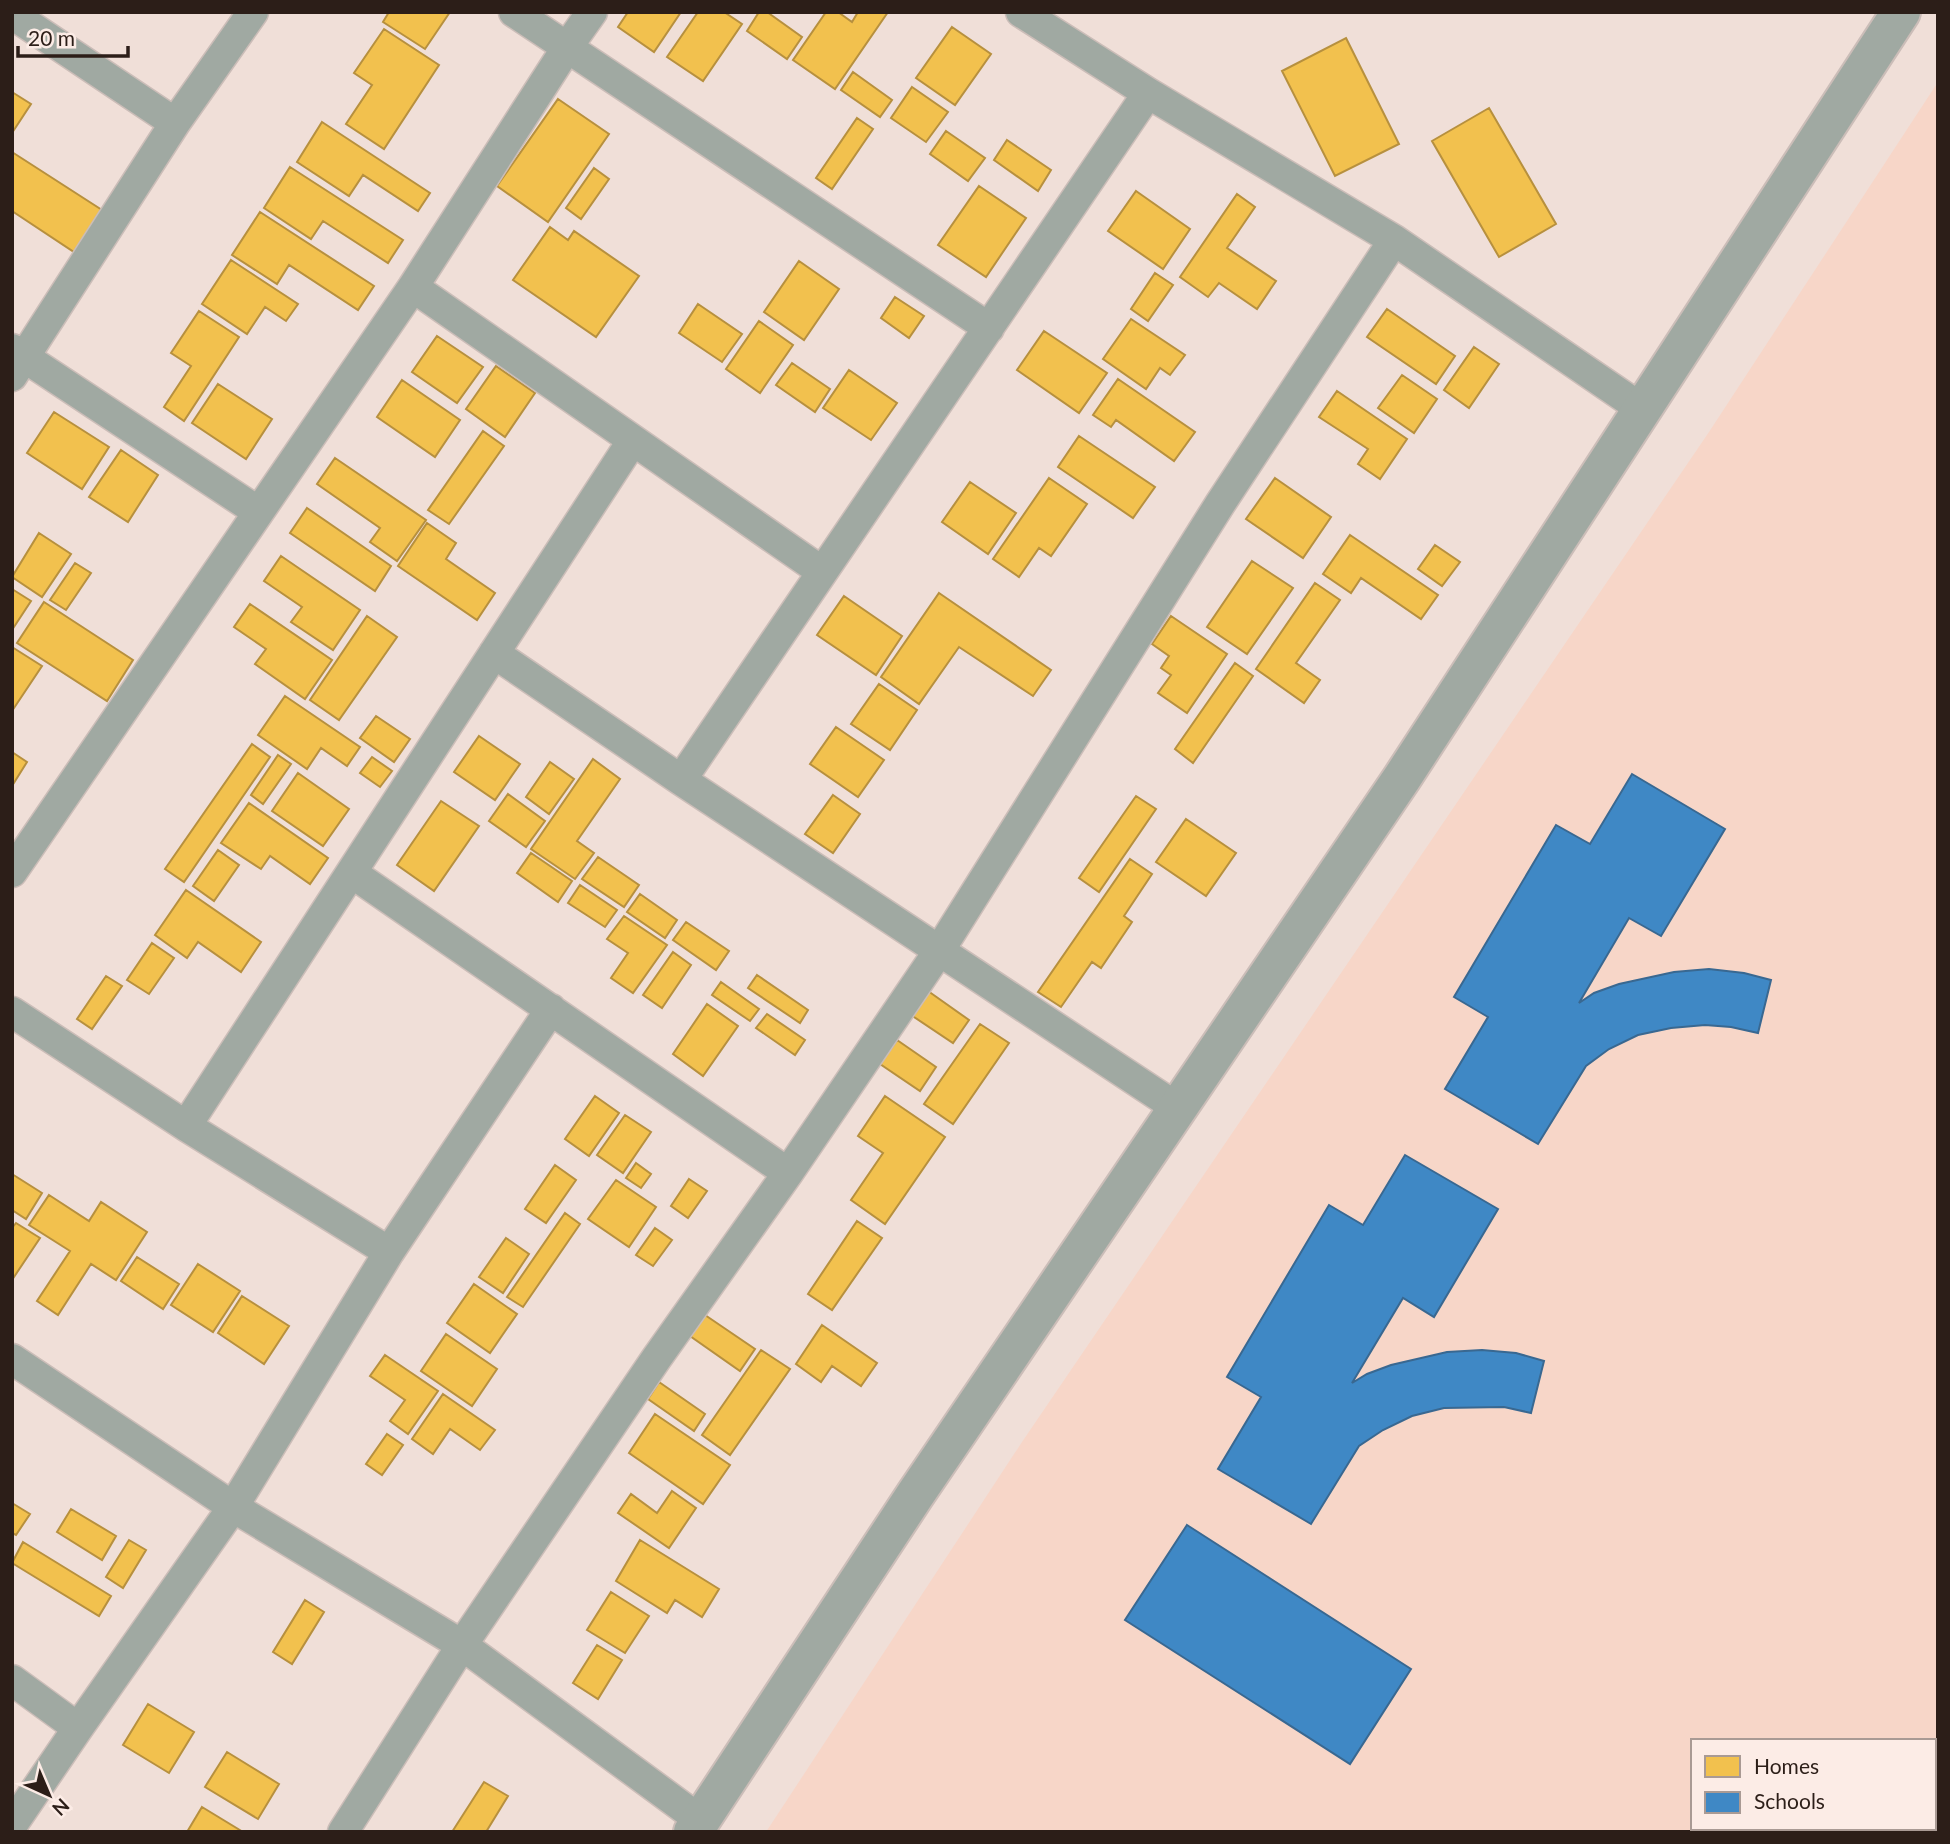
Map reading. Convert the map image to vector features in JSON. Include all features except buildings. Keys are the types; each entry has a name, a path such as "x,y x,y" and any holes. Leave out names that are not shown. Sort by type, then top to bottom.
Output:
{"street":[{"path":"253,12 16,361 257,511"},
{"path":"514,12 989,328"},
{"path":"12,872 413,287 592,12"},
{"path":"1021,12 1148,93 1394,240 1642,409"},
{"path":"12,1359 233,1507 462,1645 696,1826 915,1495 1402,778 1901,12"},
{"path":"12,14 176,123"},
{"path":"681,780 1148,93"},
{"path":"343,1832 462,1645 656,1359 788,1173 939,951 1220,504 1394,240"},
{"path":"413,287 821,571"},
{"path":"186,1126 633,440"},
{"path":"494,653 1178,1109"},
{"path":"352,873 788,1173"},
{"path":"12,1825 233,1507 389,1252 551,1009"},
{"path":"12,1013 186,1126 389,1252"},
{"path":"12,1680 78,1728"}],"shaded area":[{"path":"1938,82 1938,1832 766,1832 1022,1442 1709,432"}]}
